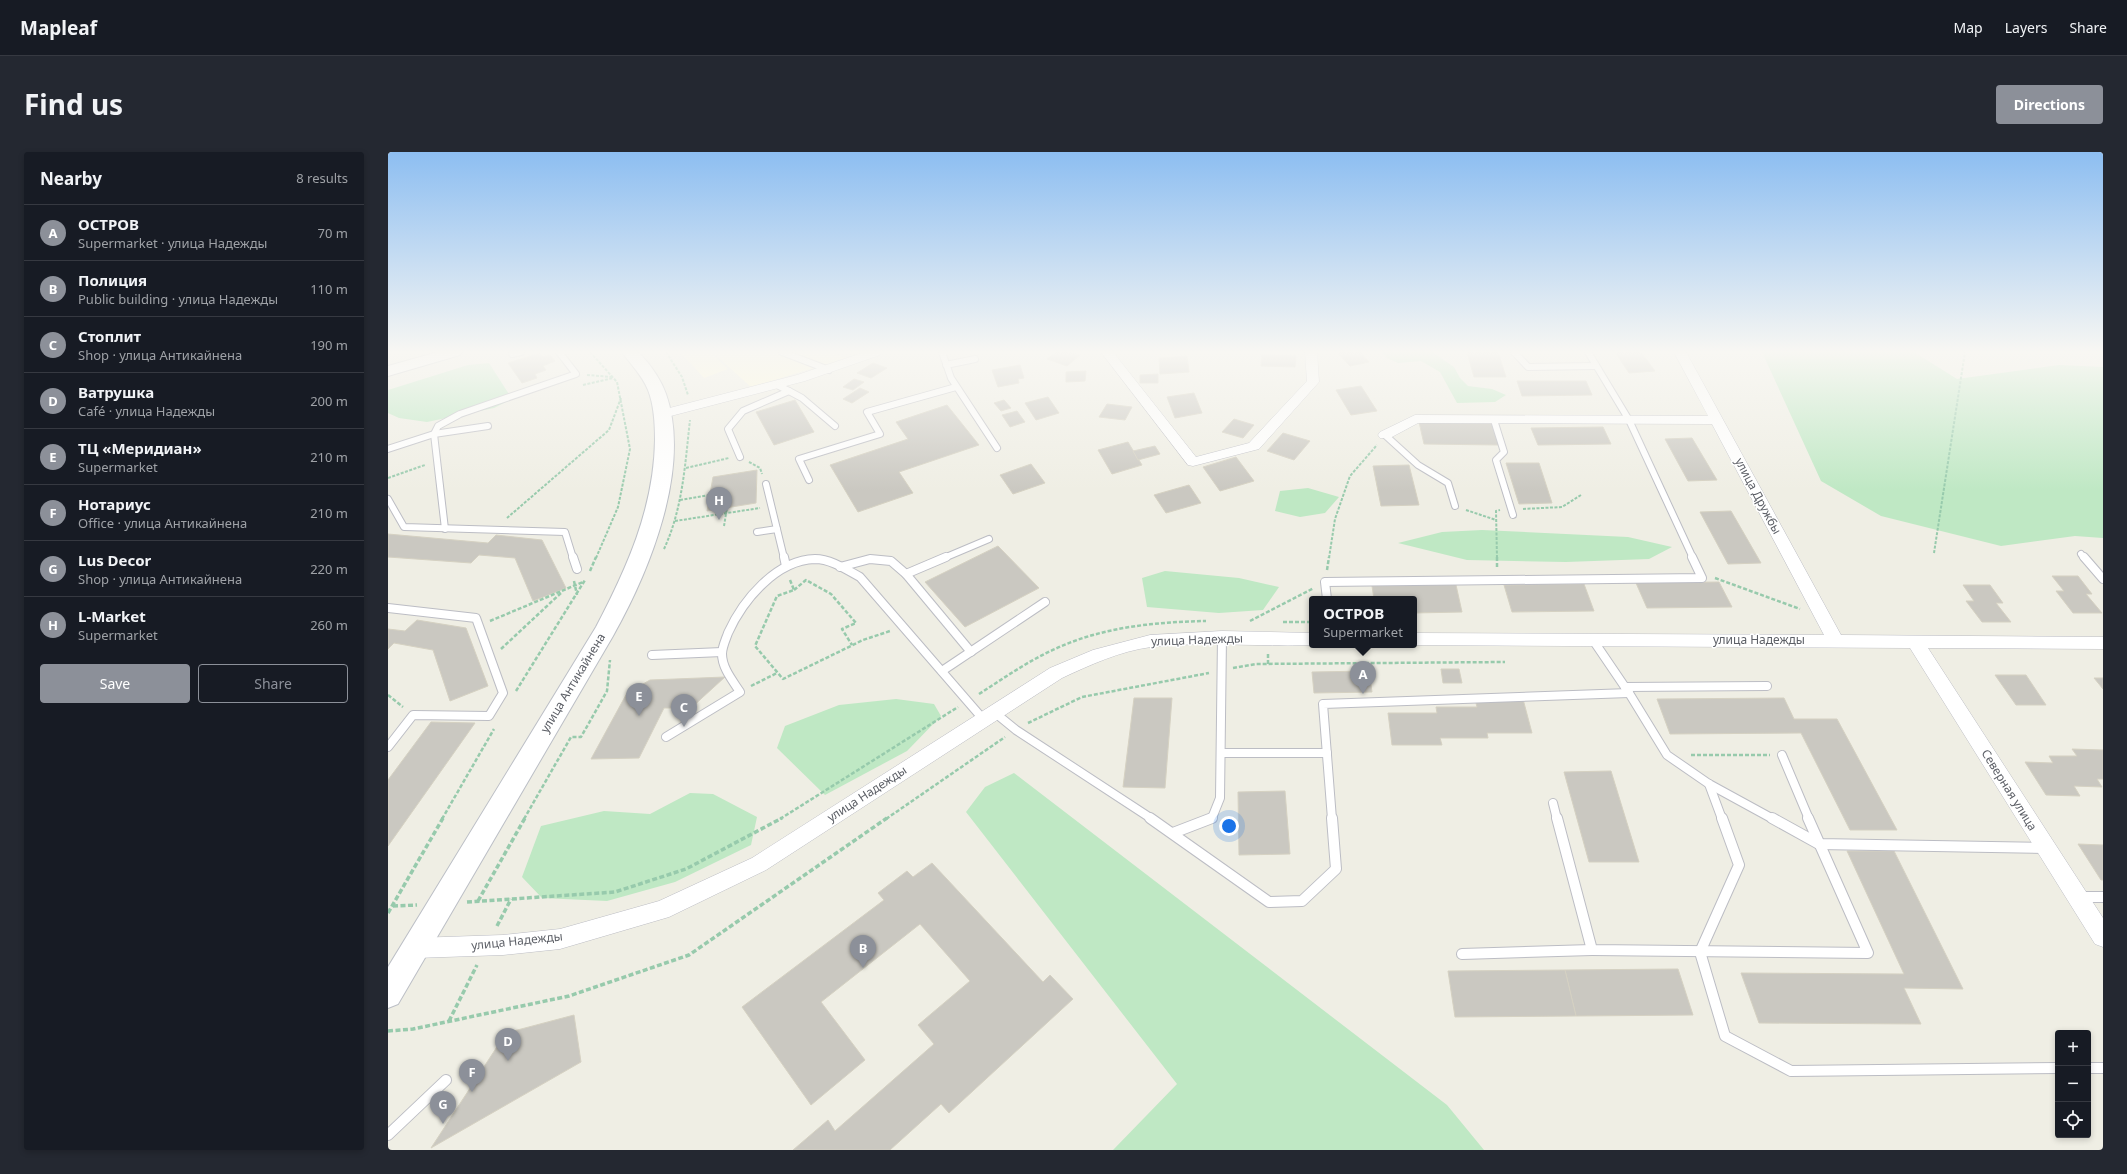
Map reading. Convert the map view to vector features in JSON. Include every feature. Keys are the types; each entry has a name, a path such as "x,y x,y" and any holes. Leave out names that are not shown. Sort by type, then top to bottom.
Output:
{"main road":[{"name":"улица Антикайнена","path":"388,994 605,630 629,583 648,538 660,493 665,457 663,414 658,399"}],"street":[{"path":"663,414 724,399"},
{"path":"1143,399 1193,462 1254,446 1298,399"},
{"name":"улица Дружбы","path":"1706,399 1835,640"},
{"path":"1385,435 1415,419 1718,420"},
{"name":"улица Надежды","path":"415,948 503,945 560,938 662,910 759,864 988,715 1056,673 1099,654 1150,641 1222,637 1309,639"},
{"name":"улица Надежды","path":"1417,639 1835,640 2103,643"},
{"name":"Северная улица","path":"1915,642 2103,937"}],"lane":[{"path":"444,529 434,434 438,426 460,414 505,399"},
{"path":"740,457 728,429 743,411 772,399"},
{"path":"803,399 835,426"},
{"path":"809,480 799,458 880,434 868,412 913,399"},
{"path":"964,399 997,448"},
{"path":"1327,596 1325,582 1702,578 1630,420 1617,399"},
{"path":"1494,420 1504,452 1496,460 1512,512"},
{"path":"388,449 434,434 488,426"},
{"path":"1385,435 1418,465 1448,484 1455,506"},
{"path":"766,484 786,566"},
{"path":"388,499 404,527 565,532 577,569"},
{"path":"757,532 777,529"},
{"path":"906,574 989,538"},
{"path":"2081,554 2103,579"},
{"path":"666,737 740,692 724,665 722,652 731,624 749,600 772,576 786,566 816,559 840,567 860,577 967,701 988,715 1016,730 1173,833 1269,902 1302,901 1336,869 1323,704 1627,690 1767,686"},
{"path":"840,567 870,559 891,561 906,574 971,652"},
{"path":"942,672 1045,602"},
{"path":"388,608 476,618 504,693 489,716 413,715 388,747"},
{"path":"1173,833 1212,818 1220,798 1223,670 1222,637"},
{"path":"1593,640 1627,690 1667,755 1709,784 1819,844 2046,848"},
{"path":"652,655 722,652"},
{"path":"1221,752 1327,753"},
{"path":"1462,954 1592,950 1868,953 1819,844 1782,755"},
{"path":"1709,784 1739,866 1700,952 1725,1036 1791,1071 2055,1068"},
{"path":"1553,803 1592,950"},
{"path":"2077,897 2103,897"},
{"path":"2091,1068 2103,1068"},
{"path":"388,1135 446,1080"}],"path":[{"path":"494,530 609,430 620,399"},
{"path":"512,696 577,595 618,507 630,449 621,399"},
{"path":"1934,554 1958,399"},
{"path":"1250,621 1325,582 1335,519 1350,476 1385,435"},
{"path":"740,457 760,468 766,484"},
{"path":"388,478 437,460"},
{"path":"686,468 719,460"},
{"path":"680,500 710,495"},
{"path":"1497,580 1496,511 1512,512 1562,507 1581,495"},
{"path":"1455,506 1496,520"},
{"path":"675,520 771,507"},
{"path":"724,526 727,508"},
{"path":"786,566 794,590"},
{"path":"1702,578 1718,578 1822,617"},
{"path":"573,579 577,595"},
{"path":"852,645 842,629 856,623 831,594 806,580 794,590 777,596 755,646 783,679 852,645 902,627"},
{"path":"479,625 584,581"},
{"path":"491,659 564,590"},
{"path":"392,906 615,892 686,869 771,825 1028,663 1068,643 1124,626 1180,621 1211,621"},
{"path":"1242,621 1262,621"},
{"path":"1275,622 1309,622"},
{"path":"388,1031 412,1029 569,996 689,955 1016,730 1082,697 1256,664 1505,662"},
{"path":"740,692 777,673"},
{"path":"388,695 413,715"},
{"path":"388,913 497,723"},
{"path":"1667,755 1782,755"}],"green space":[{"path":"388,399 512,399 494,408 427,422 399,418 388,413"},
{"path":"1455,399 1500,399 1495,402 1457,403"},
{"path":"1783,399 2103,399 2103,538 2075,536 2001,546 1881,516 1821,481"},
{"path":"1308,488 1339,497 1325,513 1300,517 1275,511 1280,491"},
{"path":"1482,530 1628,537 1672,547 1649,559 1566,562 1467,560 1398,543 1442,532"},
{"path":"1165,571 1239,578 1279,587 1263,610 1219,613 1147,607 1142,578"},
{"path":"896,699 934,704 941,716 907,751 825,795 777,748 785,726 839,705"},
{"path":"1014,773 1447,1105 1484,1150 1113,1150 1177,1084 966,812 985,787"},
{"path":"690,793 713,794 757,817 751,845 675,882 607,901 542,898 522,877 541,826 604,811 650,814"}],"building":[{"path":"844,399 859,399 852,403"},
{"path":"1042,399 1049,399 1059,413 1036,420 1025,403"},
{"path":"1168,399 1196,399 1202,413 1175,418"},
{"path":"1341,399 1369,399 1377,411 1351,415"},
{"path":"795,400 814,432 774,445 756,412"},
{"path":"1004,400 1011,408 1001,411 994,403"},
{"path":"1107,404 1132,407 1125,420 1099,417"},
{"path":"947,405 979,445 899,472 913,493 858,512 830,465 908,439 896,422"},
{"path":"1017,411 1025,422 1010,427 1002,415"},
{"path":"1234,419 1254,425 1243,438 1222,432"},
{"path":"1419,422 1493,423 1499,445 1424,444"},
{"path":"1603,427 1611,444 1538,445 1531,428"},
{"path":"1283,433 1310,441 1294,460 1267,451"},
{"path":"1692,438 1717,480 1688,481 1665,439"},
{"path":"1128,442 1142,465 1112,474 1098,450"},
{"path":"1155,446 1160,454 1138,460 1133,451"},
{"path":"1236,457 1254,481 1220,491 1203,467"},
{"path":"1506,463 1539,463 1552,503 1519,504"},
{"path":"1031,464 1045,483 1013,494 1000,475"},
{"path":"1409,465 1419,505 1381,506 1373,466"},
{"path":"757,470 756,503 707,511 713,477"},
{"path":"1189,485 1201,503 1166,513 1154,495"},
{"path":"1731,511 1761,563 1728,564 1700,512"},
{"path":"388,534 488,543 496,535 542,540 566,588 533,601 515,558 479,555 471,563 388,557"},
{"path":"998,546 1039,588 965,627 925,582"},
{"path":"2052,576 2078,576 2092,594 2086,594 2102,613 2073,613 2056,591 2064,591"},
{"path":"1719,582 1732,607 1647,608 1636,583"},
{"path":"1584,584 1594,611 1512,612 1504,585"},
{"path":"1456,585 1462,612 1417,613 1417,596 1374,596 1372,586"},
{"path":"1963,585 1990,585 2003,603 1996,603 2011,622 1982,622 1966,601 1974,601"},
{"path":"417,620 466,628 488,686 450,701 433,650 394,643 388,649 388,629 405,631"},
{"path":"1441,669 1459,669 1462,683 1443,683"},
{"path":"1369,671 1372,692 1314,693 1312,672"},
{"path":"1995,675 2026,675 2046,705 2016,705"},
{"path":"725,677 691,708 664,708 639,758 591,759 627,693 650,680"},
{"path":"2094,678 2103,678 2103,689"},
{"path":"1134,698 1172,698 1165,788 1123,787"},
{"path":"1784,698 1794,719 1837,719 1897,830 1850,830 1801,733 1670,734 1657,699"},
{"path":"1475,699 1523,699 1532,733 1487,733 1488,738 1440,738 1442,745 1392,745 1388,713 1437,713 1436,707 1477,707"},
{"path":"431,722 475,723 388,846 388,780"},
{"path":"2072,749 2103,750 2103,779 2097,779 2102,787 2074,786 2080,796 2046,795 2025,762 2053,763 2049,756 2077,756"},
{"path":"1611,771 1639,862 1589,862 1564,772"},
{"path":"1285,791 1290,854 1239,855 1238,792"},
{"path":"2078,844 2103,845 2103,880 2101,880"},
{"path":"1847,851 1894,851 1963,989 1904,988 1921,1024 1759,1023 1741,973 1904,974"},
{"path":"932,863 1043,982 1050,975 1073,999 949,1113 941,1104 890,1150 793,1150 828,1120 835,1131 934,1044 918,1025 970,981 920,924 821,1002 865,1060 811,1105 742,1007 884,900 878,893 907,871 913,877"},
{"path":"1678,969 1693,1015 1576,1016 1565,970"},
{"path":"1565,970 1576,1016 1455,1017 1448,971"},
{"path":"574,1015 581,1062 431,1148 506,1033"}],"place":[{"name":"L-Market","path":"719,520"},
{"name":"ОСТРОВ","path":"1363,694"},
{"name":"ТЦ «Меридиан»","path":"639,716"},
{"name":"Стоплит","path":"684,727"},
{"name":"Полиция","path":"863,968"},
{"name":"Ватрушка","path":"508,1061"},
{"name":"Нотариус","path":"472,1092"},
{"name":"Lus Decor","path":"443,1124"}]}
